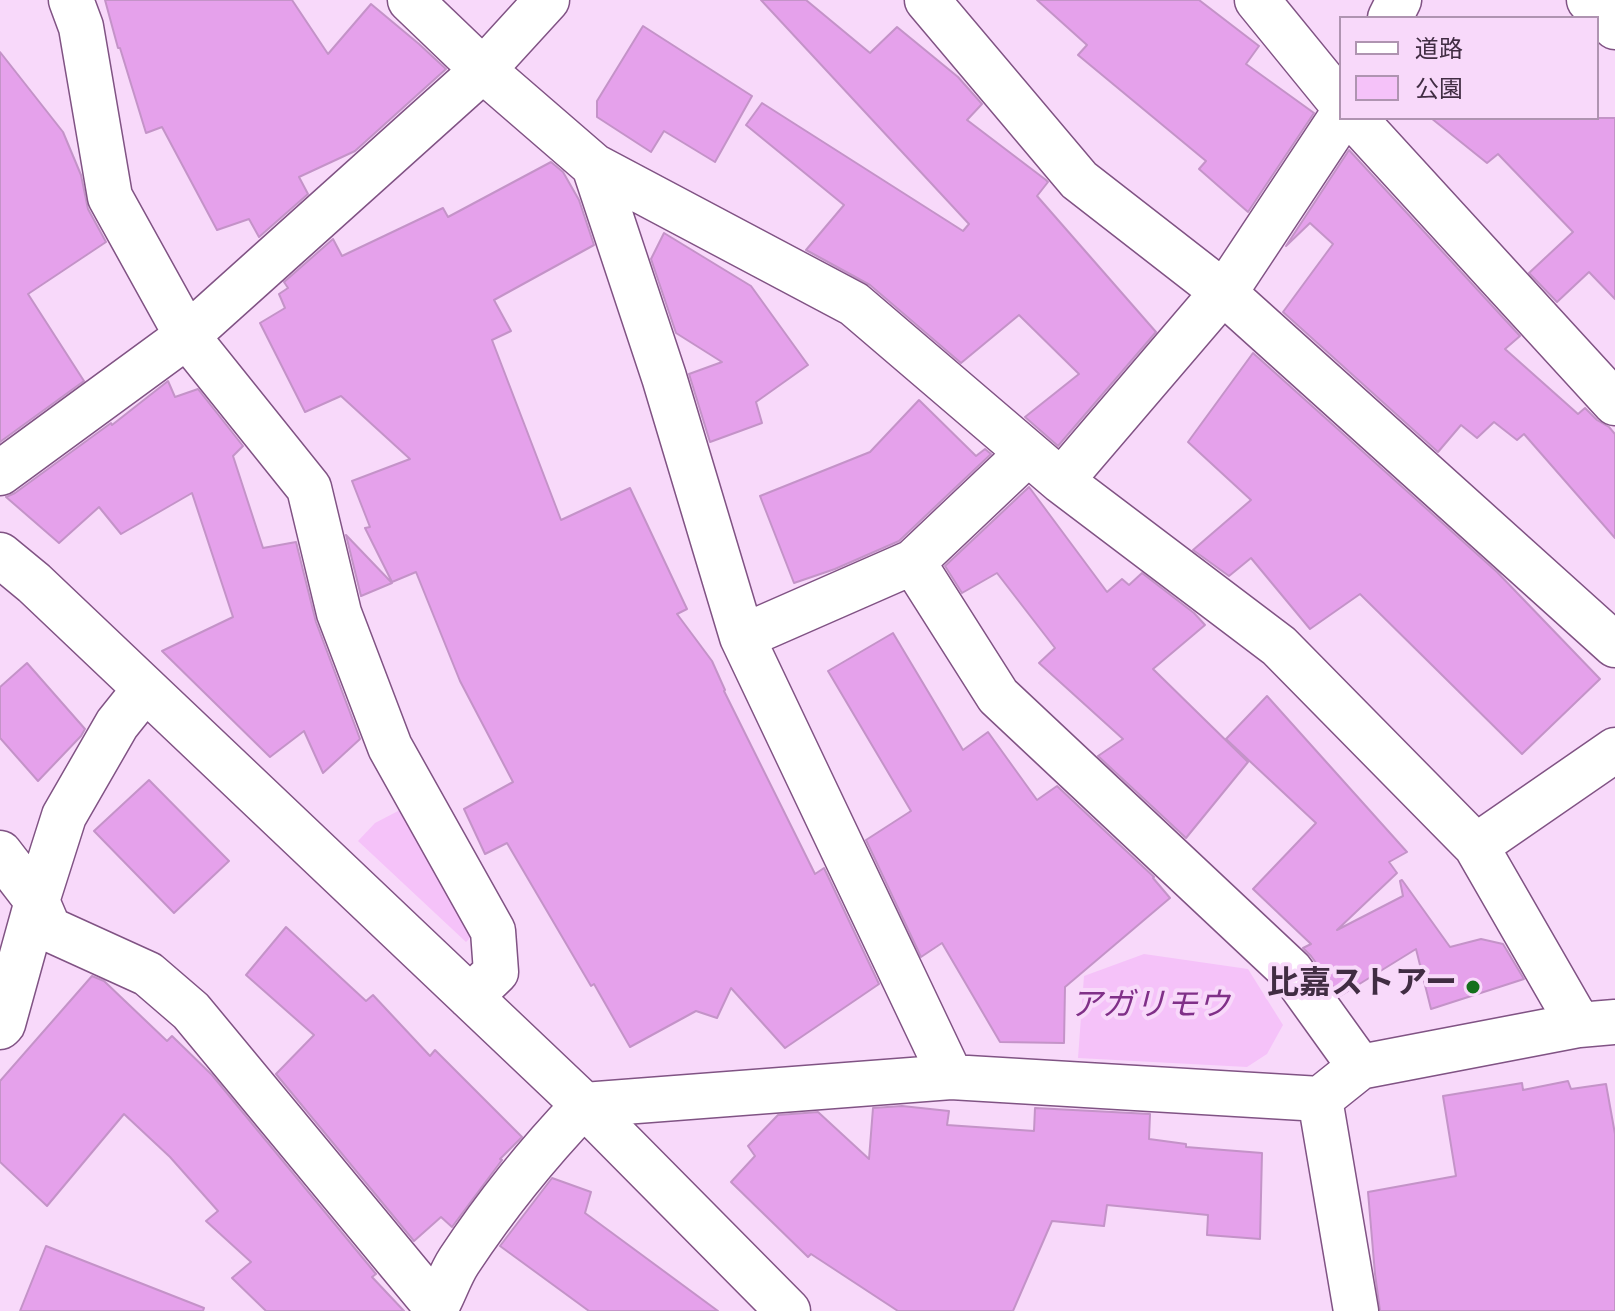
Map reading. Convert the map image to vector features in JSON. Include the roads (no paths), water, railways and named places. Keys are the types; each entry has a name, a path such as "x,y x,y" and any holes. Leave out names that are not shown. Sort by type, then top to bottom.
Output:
{"street":[{"path":"71,0 81,27 110,197 187,336 309,488 339,613 390,747 493,931 496,972 470,997"},
{"path":"0,853 37,901 49,929 148,974 191,1011 436,1310 457,1264 509,1191 584,1105 951,1077 1320,1099 1360,1067 1597,1023 1476,846 1279,646 1061,481 854,304 594,166 483,70 410,0"},
{"path":"0,473 187,336 483,70 547,0"},
{"path":"927,0 1079,180 1223,292 1615,645"},
{"path":"1257,0 1339,101"},
{"path":"1589,0 1615,27"},
{"path":"1061,481 1233,280 1339,120"},
{"path":"1356,120 1615,403"},
{"path":"594,166 664,377 742,637 951,1077"},
{"path":"742,637 913,562 1028,453"},
{"path":"0,555 34,583 584,1105 788,1311"},
{"path":"913,562 998,696 1291,971 1360,1067"},
{"path":"0,1027 64,816 117,724 145,689"},
{"path":"1476,846 1615,750"},
{"path":"1320,1099 1356,1311"}],"place":[{"name":"比嘉ストアー","path":"1473,987"}],"park label":[{"name":"アガリモウ","path":"1150,1009"}]}
